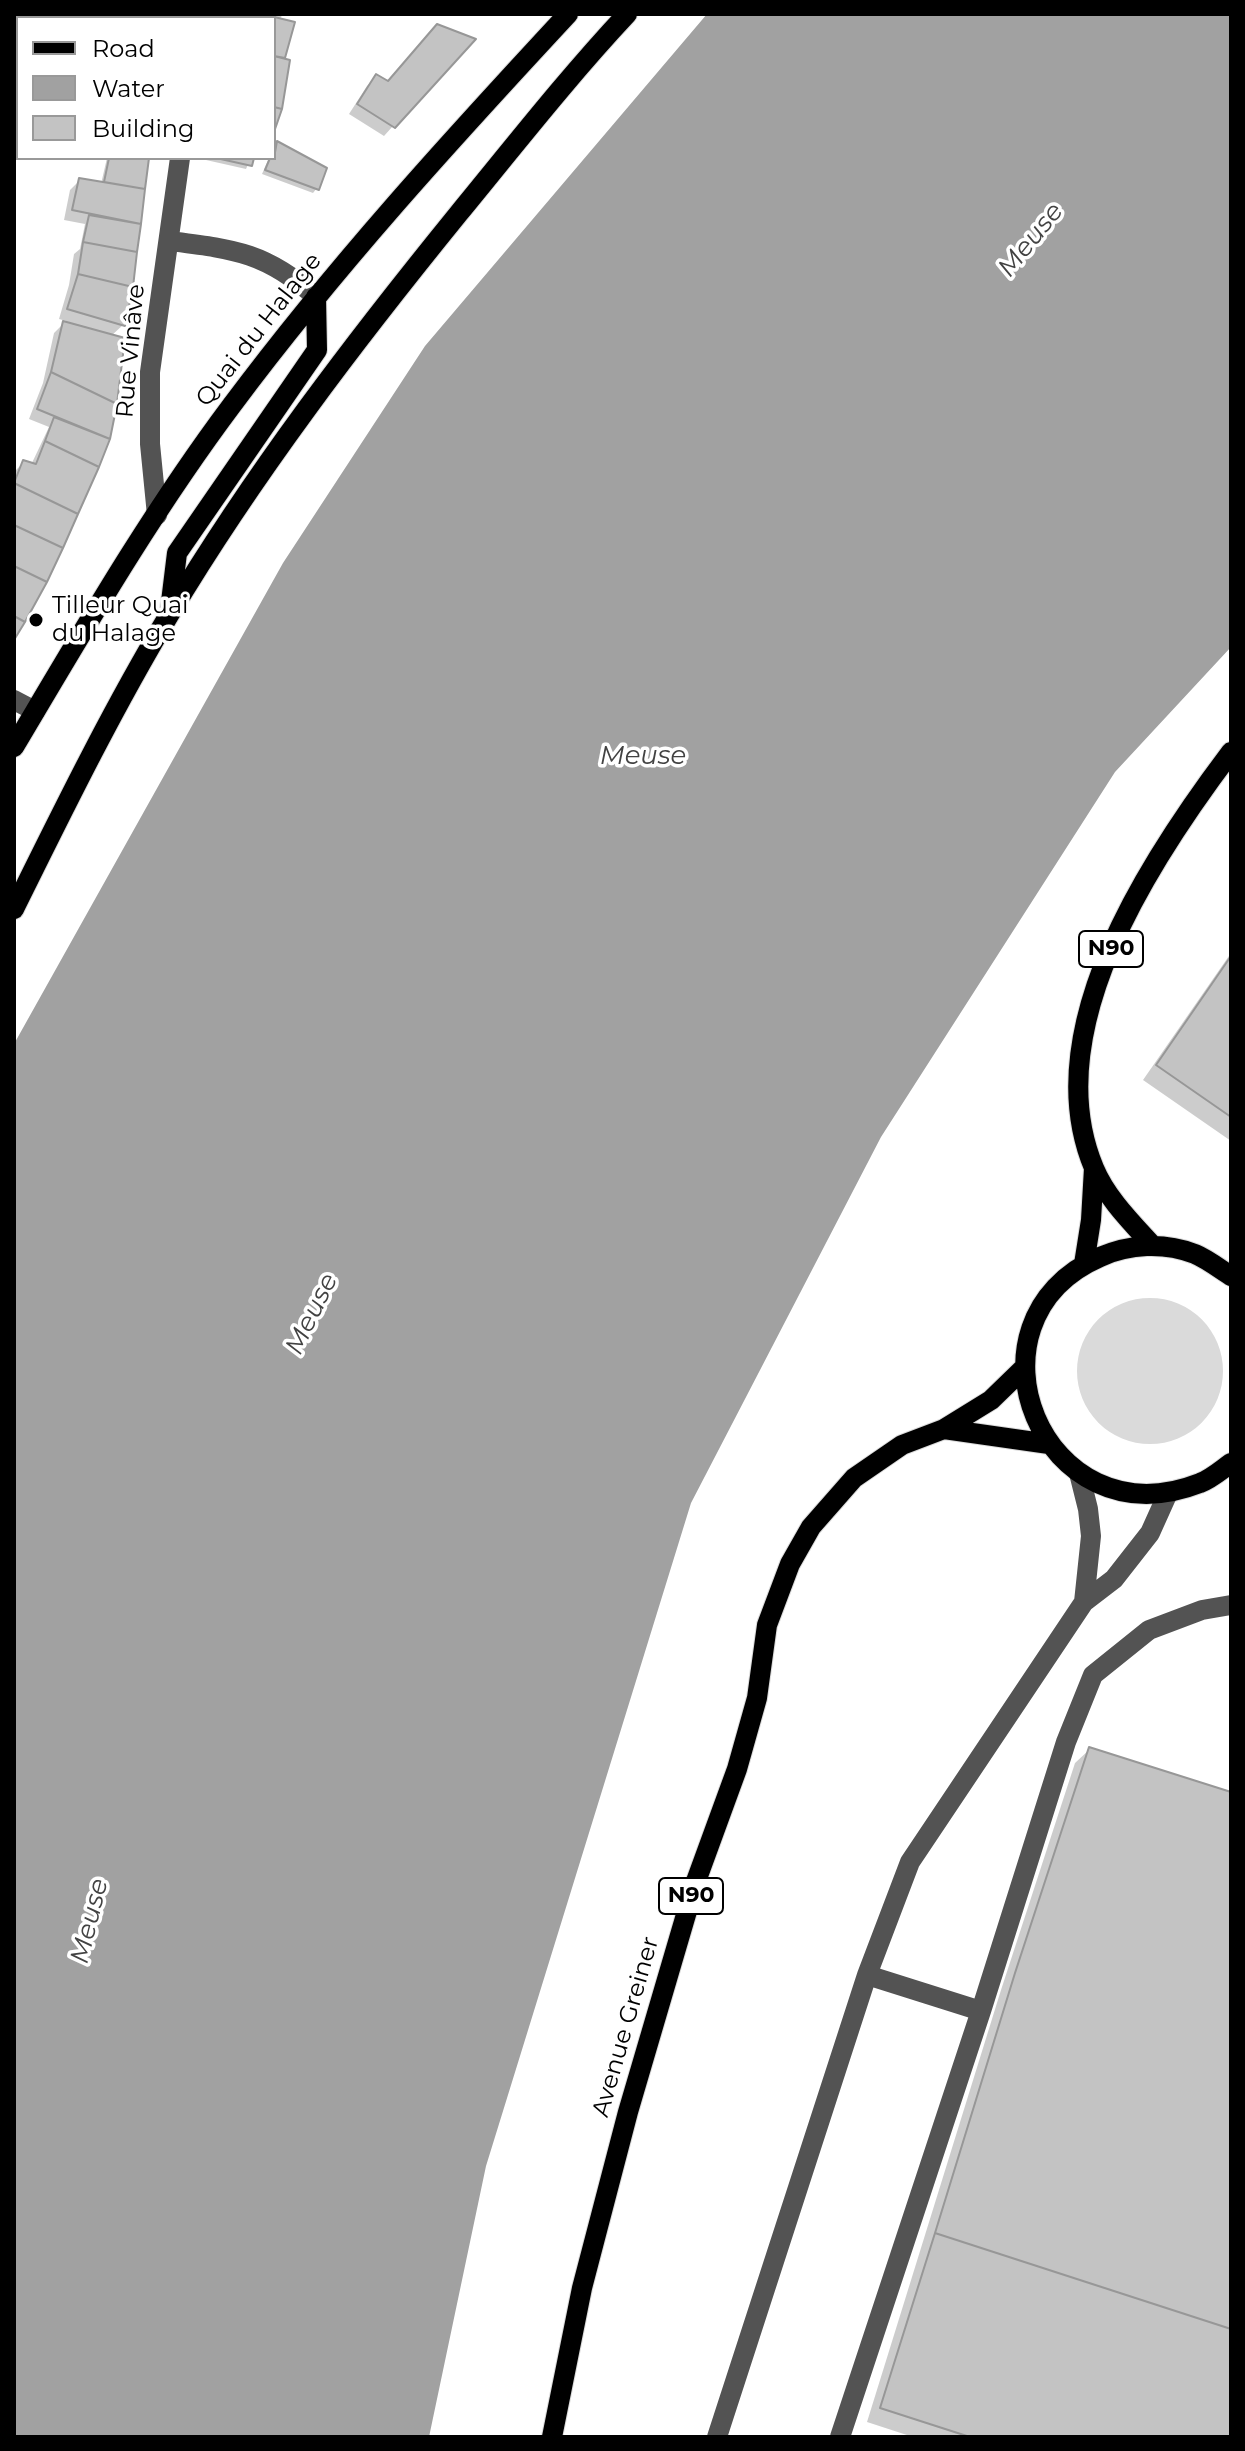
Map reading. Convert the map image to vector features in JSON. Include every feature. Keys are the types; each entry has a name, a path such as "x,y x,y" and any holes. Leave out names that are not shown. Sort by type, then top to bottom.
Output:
{"main road":[{"name":"Quai du Halage","path":"14,747 75,640 231,406 316,297 438,155 568,14"},
{"path":"14,909 84,767 170,614 283,440 403,282 627,14"},
{"path":"170,614 177,553 317,350 316,297"},
{"name":"N90","path":"1152,1245 1121,1211 1094,1168 1082,1124 1078,1093 1084,1030 1100,974 1150,874 1231,752"},
{"name":"N90","path":"1084,1264 1091,1220 1094,1168"},
{"path":"1231,1276 1195,1254 1152,1245 1117,1250 1084,1264 1060,1283 1042,1308 1029,1336 1025,1367 1027,1394 1035,1420 1049,1444 1062,1460 1079,1473 1106,1487 1137,1494 1168,1493 1203,1482 1231,1463"},
{"name":"Avenue Greiner","path":"552,2437 582,2288 624,2126 695,1884 737,1769 757,1698 767,1625 790,1564 811,1527 854,1478 902,1445 944,1429 991,1400 1025,1367"},
{"name":"Avenue Greiner","path":"944,1429 1049,1444"}],"street":[{"name":"Rue Vinâve","path":"157,515 148,404 150,372 180,160"},
{"path":"169,241 237,252 265,260 290,274 316,297"},
{"path":"14,700 35,711"},
{"path":"1079,1473 1091,1536 1084,1602"},
{"path":"717,2437 867,1975 910,1862 1084,1602 1114,1579 1150,1533 1168,1493"},
{"path":"840,2437 1066,1742 1093,1675 1149,1630 1202,1610 1231,1605"},
{"path":"867,1975 981,2011"}],"shaded area":[{"path":"1150,1298 1178,1303 1202,1319 1218,1343 1223,1371 1218,1399 1202,1423 1178,1439 1150,1444 1122,1439 1098,1423 1082,1399 1077,1371 1082,1343 1098,1319 1122,1303"}],"water":[{"name":"Meuse","path":"707,14 1231,14 1231,647 1115,772 881,1137 691,1503 486,2166 429,2437 14,2437 14,1044 283,563 425,346"}],"building":[{"path":"127,14 173,14 172,16"},
{"path":"262,14 270,16 231,16"},
{"path":"276,17 295,22 285,58 276,56"},
{"path":"437,24 476,39 395,128 357,104 376,74 388,81"},
{"path":"276,56 290,60 282,109 276,108"},
{"path":"276,108 282,109 276,126"},
{"path":"277,141 327,168 319,190 265,170 269,160 276,160"},
{"path":"109,160 149,160 145,189 104,182"},
{"path":"225,160 254,160 252,166"},
{"path":"79,178 145,189 141,224 72,210"},
{"path":"89,215 141,224 137,252 83,242"},
{"path":"83,242 137,252 133,287 78,274"},
{"path":"78,274 133,287 125,326 67,309"},
{"path":"63,321 125,338 117,404 51,372"},
{"path":"51,372 117,404 110,439 37,409"},
{"path":"54,417 110,439 99,467 45,441"},
{"path":"45,441 99,467 78,514 14,483 23,460 36,464"},
{"path":"14,483 78,514 63,548 14,525"},
{"path":"14,525 63,548 47,582 14,566"},
{"path":"14,566 47,582 25,622 14,616"},
{"path":"14,616 25,622 14,640"},
{"path":"1231,956 1231,1117 1156,1065"},
{"path":"1089,1747 1231,1792 1231,2329 935,2233"},
{"path":"935,2233 1231,2329 1231,2437 970,2437 880,2408"}],"place":[{"name":"Tilleur Quai du Halage","path":"36,620"}]}
